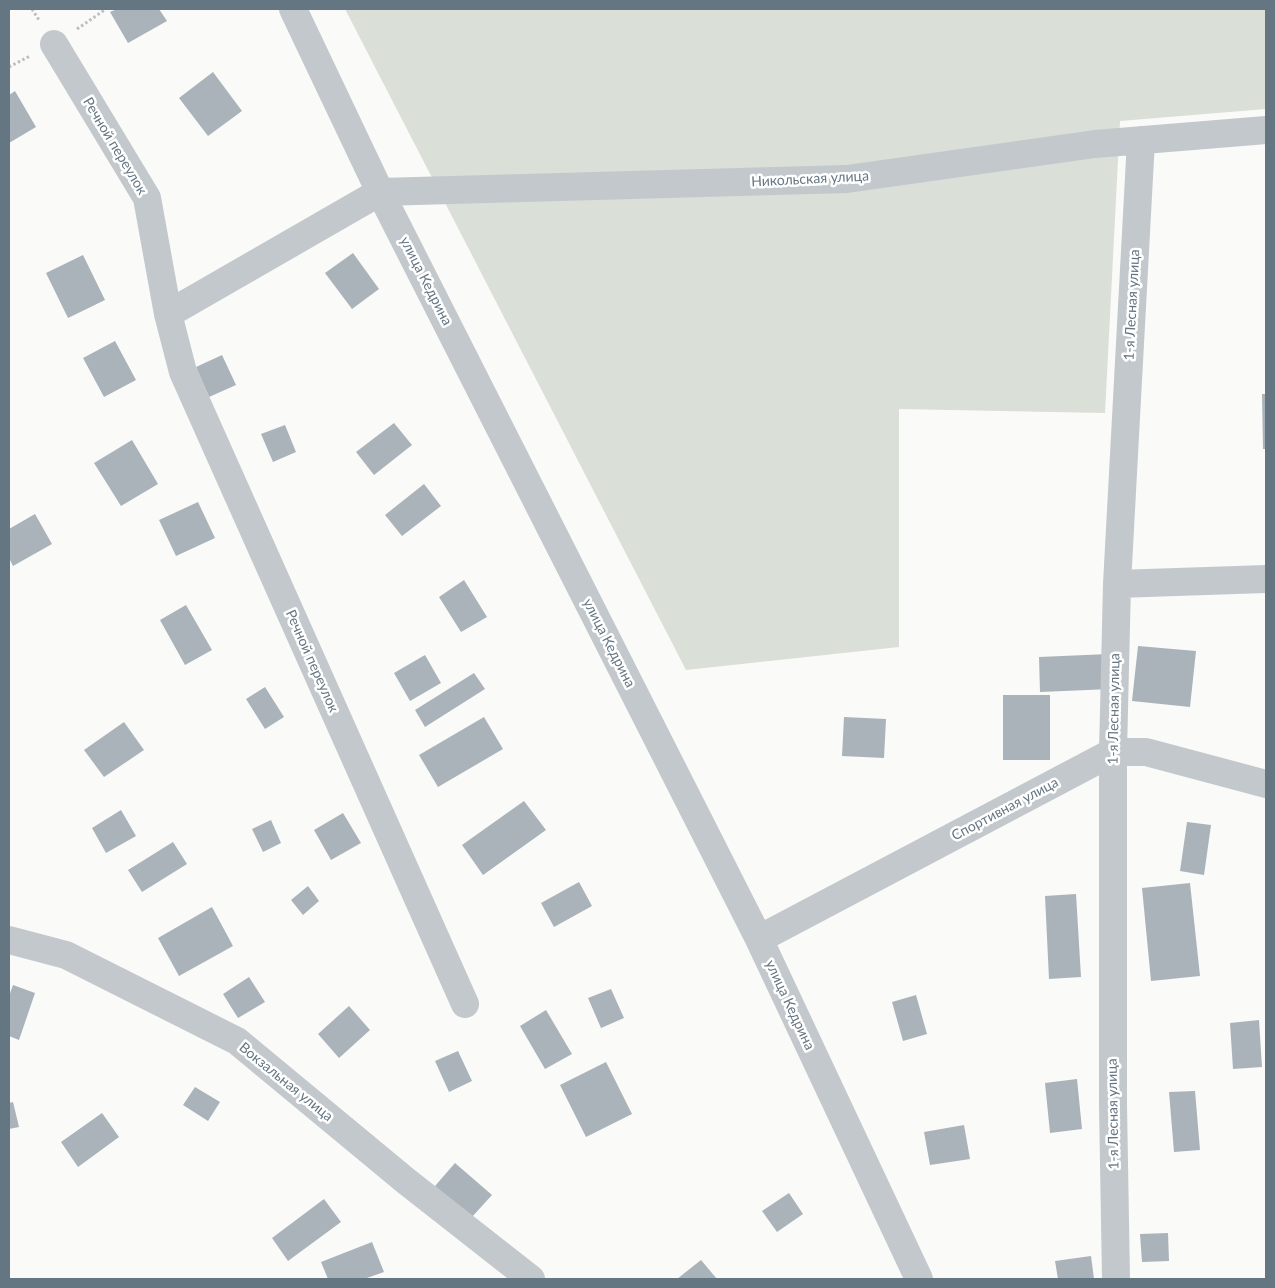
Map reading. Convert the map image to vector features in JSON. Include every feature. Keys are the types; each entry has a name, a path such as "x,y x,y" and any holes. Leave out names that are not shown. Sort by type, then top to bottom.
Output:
{"street":[{"name":"улица Кедрина","path":"292,9 380,192 759,939 919,1279"},
{"name":"Речной переулок","path":"54,44 147,198 168,314 182,372 466,1004"},
{"name":"Никольская улица","path":"380,192 847,179 1095,144 1266,130"},
{"name":"1-я Лесная улица","path":"1116,1279 1113,1105 1113,752 1117,584 1141,140"},
{"path":"168,314 380,192"},
{"path":"1117,584 1266,579"},
{"name":"Спортивная улица","path":"759,939 1113,752 1146,752 1266,784"},
{"name":"Вокзальная улица","path":"12,935 66,955 237,1041 406,1181 531,1279"}],"path":[{"path":"54,44 106,9"}],"shaded area":[{"path":"345,9 1266,9 1266,109 1120,121 1105,413 899,409 899,647 686,670"}],"building":[{"path":"117,9 159,9 167,21 128,43 110,12"},
{"path":"213,72 242,111 208,136 179,98"},
{"path":"15,91 36,127 9,143 9,95"},
{"path":"353,253 379,289 352,309 325,273"},
{"path":"83,255 105,300 68,318 46,273"},
{"path":"115,341 136,380 104,397 83,358"},
{"path":"222,355 236,385 209,397 196,367"},
{"path":"1262,394 1266,394 1266,449 1263,449"},
{"path":"394,423 412,445 374,475 356,452"},
{"path":"285,425 296,452 273,462 261,434"},
{"path":"132,440 158,484 121,506 94,463"},
{"path":"424,484 441,506 402,536 385,515"},
{"path":"198,502 215,538 176,556 159,520"},
{"path":"35,514 52,544 13,566 9,558 9,529"},
{"path":"464,580 487,617 461,632 439,597"},
{"path":"186,605 212,650 185,665 160,620"},
{"path":"1138,646 1196,651 1190,707 1132,701"},
{"path":"1109,654 1111,689 1040,692 1039,657"},
{"path":"425,655 441,683 410,701 394,673"},
{"path":"474,673 485,689 425,727 415,710"},
{"path":"265,687 284,717 265,729 246,699"},
{"path":"1003,695 1050,695 1050,760 1003,760"},
{"path":"484,717 503,749 438,787 419,755"},
{"path":"844,717 886,719 884,758 842,756"},
{"path":"124,722 144,750 104,777 84,750"},
{"path":"524,801 546,830 483,875 462,845"},
{"path":"121,810 136,836 106,853 92,828"},
{"path":"343,813 361,843 331,860 314,830"},
{"path":"271,820 281,843 263,852 252,829"},
{"path":"1187,822 1211,825 1204,875 1180,871"},
{"path":"173,842 187,864 142,892 128,870"},
{"path":"579,882 592,906 554,927 541,903"},
{"path":"1190,883 1200,976 1151,981 1142,888"},
{"path":"308,886 319,901 303,915 291,900"},
{"path":"1076,894 1081,977 1049,979 1045,896"},
{"path":"212,907 233,946 179,976 158,938"},
{"path":"249,977 265,1002 238,1018 223,994"},
{"path":"13,985 35,993 19,1040 9,1036 9,996"},
{"path":"611,989 624,1018 601,1028 588,998"},
{"path":"916,995 927,1034 903,1041 892,1002"},
{"path":"349,1006 370,1030 339,1058 318,1034"},
{"path":"546,1010 572,1054 545,1069 520,1026"},
{"path":"1259,1020 1262,1067 1233,1069 1230,1023"},
{"path":"458,1051 472,1081 449,1092 435,1061"},
{"path":"606,1062 632,1114 586,1137 560,1085"},
{"path":"1077,1079 1082,1129 1050,1133 1045,1083"},
{"path":"195,1087 220,1102 208,1121 183,1105"},
{"path":"1195,1091 1200,1150 1174,1152 1169,1092"},
{"path":"13,1102 19,1127 9,1129 9,1103"},
{"path":"102,1113 119,1137 78,1167 61,1142"},
{"path":"964,1125 970,1159 930,1165 924,1132"},
{"path":"455,1163 492,1195 471,1218 435,1186"},
{"path":"789,1193 803,1214 777,1232 762,1211"},
{"path":"324,1199 341,1222 288,1261 272,1238"},
{"path":"1168,1233 1169,1261 1142,1262 1140,1234"},
{"path":"372,1242 384,1272 364,1279 328,1279 321,1262"},
{"path":"1091,1256 1094,1279 1058,1279 1055,1261"},
{"path":"701,1260 717,1279 677,1279"}]}
